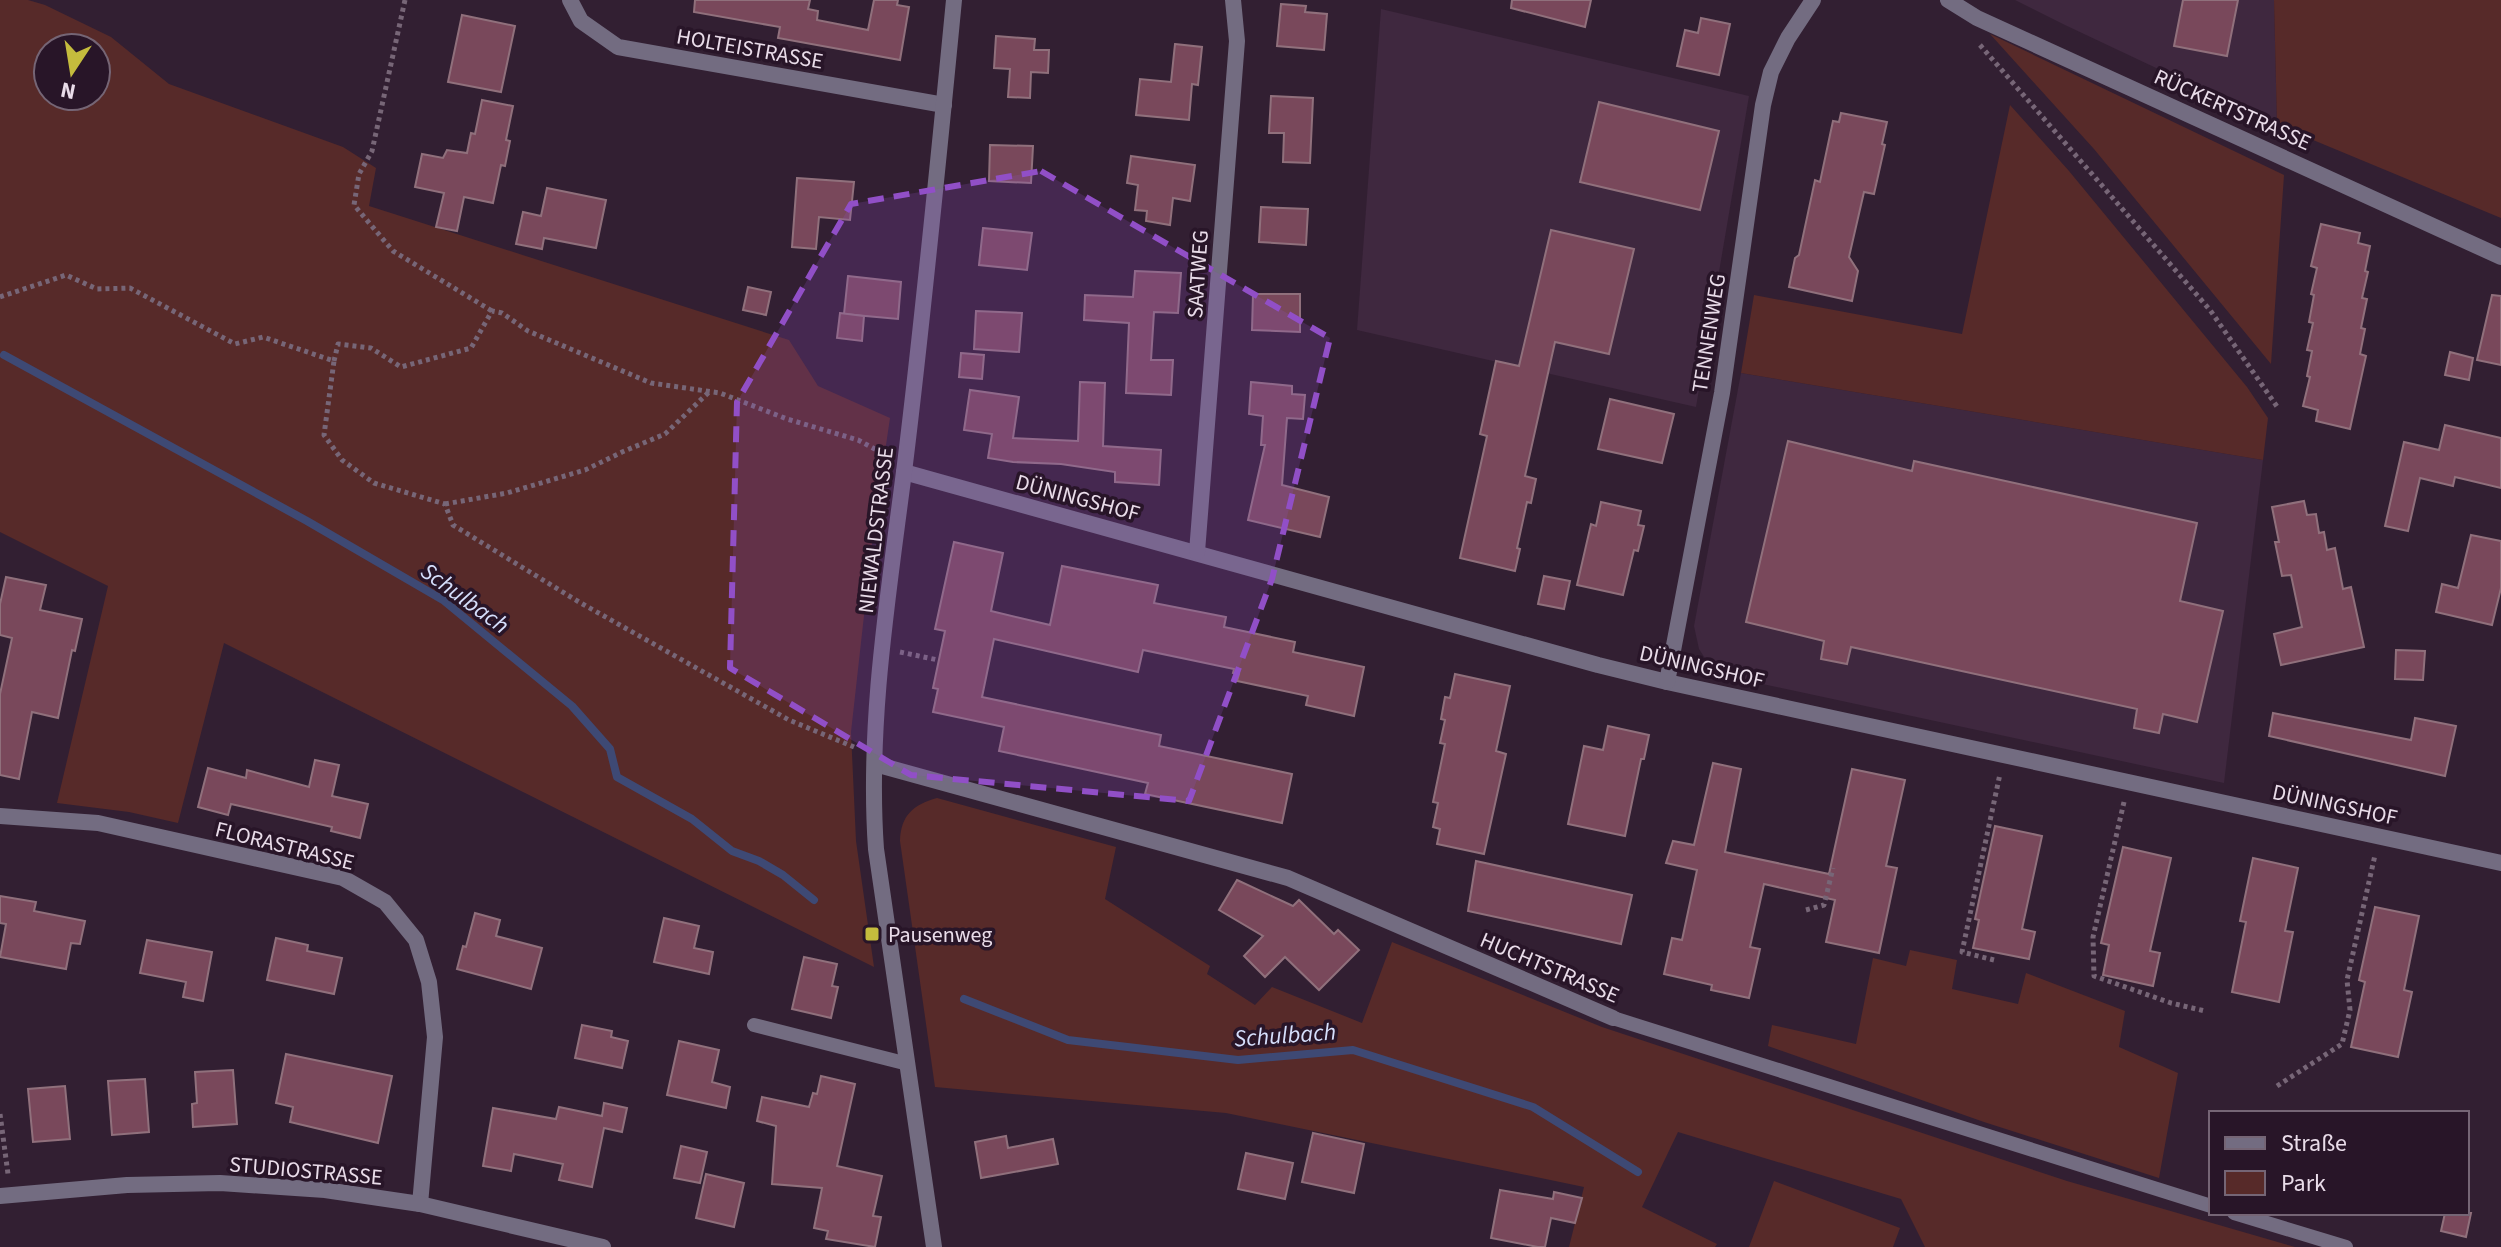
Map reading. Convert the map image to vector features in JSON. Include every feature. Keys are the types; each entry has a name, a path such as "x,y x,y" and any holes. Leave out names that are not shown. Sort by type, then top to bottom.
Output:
{"street":[{"name":"HOLTEISTRASSE","path":"570,0 581,21 618,47 944,105"},
{"name":"NIEWALDSTRASSE","path":"934,1247 876,849 873,810 878,686 932,235 954,0"},
{"name":"SAATWEG","path":"1197,552 1237,41 1233,0"},
{"name":"TENNENWEG","path":"1667,682 1722,393 1766,94 1771,72 1782,49 1813,0"},
{"name":"RÜCKERTSTRASSE","path":"1948,0 1977,18 2501,257"},
{"name":"DÜNINGSHOF","path":"904,468 1598,665 2501,863"},
{"name":"HUCHTSTRASSE","path":"875,760 1288,878 1613,1018"},
{"name":"FLORASTRASSE","path":"0,816 98,823 328,874 343,878 385,902 416,940 429,982 435,1037 420,1204"},
{"name":"STUDIOSTRASSE","path":"5,1195 127,1185 220,1183 325,1190 420,1204 565,1242 603,1247"}],"lane":[{"name":"HUCHTSTRASSE","path":"1613,1018 2209,1205"},
{"path":"754,1025 908,1064"},
{"path":"2241,1215 2346,1247"}],"path":[{"path":"405,0 372,151 359,174 354,205 393,251 528,331 651,383 720,393 787,419 858,440 904,468"},
{"path":"1977,18 1976,40 2210,310 2278,408"},
{"path":"0,297 66,275 97,289 130,288 235,344 263,337 334,361"},
{"path":"492,311 471,348 401,367 371,348 338,344 324,435 342,460 374,483 445,504 507,493 585,470 665,434 709,392"},
{"path":"445,504 453,525 579,602 789,720 875,760"},
{"path":"883,649 938,660"},
{"path":"1994,960 1962,952 2004,754"},
{"path":"2129,781 2093,937 2094,976 2171,1003 2205,1011"},
{"path":"2277,1086 2342,1044 2350,1010 2347,980 2379,836"},
{"path":"1806,910 1824,905 1833,868"},
{"path":"0,1114 5,1195"}],"highlighted area":[{"path":"1041,171 1330,338 1272,579 1189,801 911,775 730,668 737,402 851,204"}],"shaded area":[{"path":"2015,0 2274,0 2277,125 2065,25"},
{"path":"1381,9 1749,96 1696,407 1357,330"},
{"path":"1741,373 2263,460 2224,783 1739,679 1723,674 1708,663 1699,649 1694,626"}],"green space":[{"path":"0,0 28,0 45,5 101,32 32,32 32,112 112,112 112,38 169,84 343,147 376,168 369,206 789,340 818,386 890,418 874,526 851,732 856,841 874,967 224,643 178,823 129,812 57,803 108,586 0,532"},
{"path":"2274,0 2501,0 2501,218 2277,125"},
{"path":"1990,34 2284,175 2271,364 2094,149"},
{"path":"2010,105 2069,171 2247,387 2268,418 2263,460 1741,373 1754,295 1962,334"},
{"path":"937,798 1116,847 1105,899 1210,966 1207,974 1255,1005 1272,987 1362,1023 1392,942 1602,1027 2067,1181 2295,1247 1925,1247 1901,1199 1678,1132 1642,1207 1717,1244 1715,1247 1569,1247 1584,1187 1226,1113 935,1087 900,841 903,824 910,812"},
{"path":"1910,950 1957,960 1952,989 2018,1004 2026,973 2125,1011 2119,1047 2178,1073 2159,1178 1984,1122 1768,1046 1772,1025 1856,1044 1873,958 1906,966"},
{"path":"1774,1181 1900,1228 1893,1247 1749,1247"}],"building":[{"path":"695,0 810,0 808,9 818,11 817,20 868,30 874,0 898,0 897,5 909,7 900,60 778,38 780,27 694,12"},
{"path":"1512,0 1591,0 1585,27 1511,8"},
{"path":"2183,0 2238,0 2227,56 2174,46"},
{"path":"1281,4 1306,6 1305,12 1327,14 1324,50 1277,46"},
{"path":"462,15 515,26 501,92 448,82"},
{"path":"1701,18 1730,24 1719,75 1677,66 1685,30 1698,33"},
{"path":"996,36 1035,39 1034,50 1049,50 1048,73 1031,72 1030,98 1008,97 1010,69 994,68"},
{"path":"1175,44 1202,47 1198,85 1192,84 1189,120 1136,115 1140,79 1171,82"},
{"path":"1271,96 1313,98 1310,163 1283,162 1284,133 1269,133"},
{"path":"482,100 513,106 506,140 510,141 505,166 501,165 493,203 464,197 457,231 436,227 444,193 415,187 422,154 443,158 447,150 467,153 471,133 475,134"},
{"path":"1599,102 1719,131 1700,210 1580,182"},
{"path":"1841,113 1887,122 1874,194 1864,192 1849,257 1858,271 1852,301 1789,287 1815,180 1820,182 1833,121 1839,122"},
{"path":"990,145 1033,146 1031,183 989,181"},
{"path":"1131,156 1195,165 1190,201 1173,198 1170,225 1146,221 1147,211 1135,210 1138,185 1127,183"},
{"path":"797,178 854,182 850,220 819,217 816,249 792,247"},
{"path":"547,188 606,200 596,248 544,238 542,249 516,244 523,212 541,216"},
{"path":"1261,207 1308,209 1306,245 1259,242"},
{"path":"2321,224 2360,233 2358,243 2370,246 2362,298 2367,299 2360,354 2366,356 2350,429 2316,421 2318,410 2303,406 2310,377 2307,376 2312,351 2307,350 2313,323 2309,322 2314,295 2311,294 2317,268 2311,266"},
{"path":"983,228 1032,233 1027,270 979,265"},
{"path":"1551,230 1634,249 1609,354 1555,342 1525,476 1536,479 1531,503 1527,502 1515,571 1460,558 1487,436 1480,434 1496,361 1519,366"},
{"path":"1135,271 1181,273 1178,313 1154,312 1151,360 1173,360 1171,395 1126,393 1129,323 1084,320 1085,295 1133,297"},
{"path":"848,276 901,282 898,319 844,314"},
{"path":"748,287 771,292 766,315 743,310"},
{"path":"1253,294 1300,294 1300,332 1252,330"},
{"path":"2492,295 2501,296 2501,365 2477,360"},
{"path":"976,311 1022,313 1019,352 974,349"},
{"path":"840,313 864,316 862,341 837,338"},
{"path":"2450,352 2473,358 2469,380 2445,375"},
{"path":"961,353 984,355 982,379 959,377"},
{"path":"1080,382 1105,383 1103,446 1161,450 1159,485 1115,482 1115,472 988,458 992,434 964,430 970,390 1019,397 1013,438 1078,441"},
{"path":"1251,382 1292,386 1292,394 1305,395 1303,419 1287,418 1282,485 1329,497 1320,537 1248,520 1265,445 1261,445 1263,416 1249,414"},
{"path":"1610,399 1674,414 1662,463 1598,449"},
{"path":"2445,425 2501,438 2501,488 2455,477 2453,486 2420,478 2408,531 2385,526 2404,442 2439,450"},
{"path":"1788,441 1912,471 1914,461 2197,523 2180,601 2223,611 2197,722 2163,714 2159,733 2134,728 2137,709 1851,647 1847,664 1821,659 1824,641 1746,622"},
{"path":"2304,501 2307,515 2316,514 2319,533 2324,532 2327,550 2335,548 2343,589 2351,587 2364,647 2281,665 2274,634 2302,627 2291,575 2282,576 2272,507"},
{"path":"1601,502 1641,511 1638,525 1644,526 1638,551 1634,550 1623,595 1577,585 1591,524 1596,526"},
{"path":"2471,535 2501,541 2501,588 2492,625 2436,612 2442,584 2458,588"},
{"path":"954,542 1003,553 991,611 1050,625 1062,566 1158,585 1154,603 1226,617 1224,627 1295,642 1293,652 1364,667 1354,716 1306,705 1308,696 1237,681 1239,674 1233,673 1234,669 1143,650 1138,672 994,639 982,697 1161,735 1159,746 1292,774 1282,823 1145,794 1148,783 999,751 1004,727 933,712 938,689 933,688 945,631 935,629"},
{"path":"1544,576 1570,581 1564,609 1538,604"},
{"path":"6,577 46,585 40,610 82,619 75,651 72,650 58,718 32,712 19,779 0,775 0,694 12,638 0,635 0,604"},
{"path":"2396,650 2425,651 2423,680 2395,679"},
{"path":"1455,674 1510,686 1496,751 1506,754 1484,854 1437,844 1440,829 1433,827 1438,803 1433,802 1445,744 1440,743 1445,720 1441,719 1445,697 1450,698"},
{"path":"2273,713 2411,740 2415,718 2456,726 2445,776 2269,736"},
{"path":"1608,726 1649,735 1625,836 1568,824 1584,746 1603,750"},
{"path":"315,760 339,765 332,796 368,804 360,838 331,831 332,827 231,804 228,815 198,807 208,768 246,778 247,770 309,787"},
{"path":"1713,763 1741,769 1725,852 1829,874 1852,769 1905,780 1886,866 1897,868 1879,953 1826,942 1835,900 1764,884 1750,947 1760,949 1749,998 1711,990 1712,985 1664,974 1672,938 1682,940 1697,870 1666,863 1673,841 1694,845"},
{"path":"1995,826 2042,836 2022,929 2035,932 2029,959 1973,948 1979,920 1975,919"},
{"path":"2123,847 2171,858 2150,951 2160,953 2153,986 2103,975 2109,945 2101,943"},
{"path":"2253,858 2298,868 2285,931 2293,932 2279,1002 2232,992 2246,922 2240,921"},
{"path":"1476,861 1632,895 1621,944 1468,911"},
{"path":"1237,880 1293,906 1299,900 1334,934 1338,930 1359,950 1319,990 1285,957 1265,977 1244,956 1263,936 1219,910"},
{"path":"0,896 36,902 34,911 85,921 80,944 71,943 66,969 0,957 6,924 0,923"},
{"path":"2375,907 2419,916 2404,990 2412,992 2398,1057 2351,1047 2365,982 2359,980"},
{"path":"475,913 500,920 496,936 542,948 531,989 457,969"},
{"path":"664,918 699,926 694,948 713,952 709,974 654,962"},
{"path":"276,938 308,945 307,951 342,958 334,994 267,980"},
{"path":"147,940 212,952 203,1001 183,997 186,982 140,973"},
{"path":"804,957 837,964 832,986 838,987 831,1018 792,1009"},
{"path":"582,1025 612,1031 611,1037 628,1041 622,1068 575,1058"},
{"path":"679,1041 719,1050 712,1082 730,1087 726,1108 667,1095"},
{"path":"286,1054 392,1076 378,1143 290,1122 293,1107 276,1103"},
{"path":"233,1070 237,1124 193,1127 192,1104 197,1103 195,1072"},
{"path":"821,1076 855,1084 837,1166 882,1176 873,1216 881,1217 875,1247 826,1239 828,1231 814,1228 822,1188 772,1184 776,1126 757,1121 762,1097 809,1107 813,1093 817,1094"},
{"path":"145,1079 149,1132 112,1135 108,1081"},
{"path":"65,1086 70,1139 33,1142 28,1089"},
{"path":"604,1103 627,1108 622,1132 604,1128 592,1187 559,1180 563,1164 514,1154 511,1171 483,1166 493,1108 556,1119 559,1107 602,1116"},
{"path":"1313,1133 1364,1144 1354,1193 1302,1182"},
{"path":"1006,1136 1008,1148 1053,1139 1058,1164 981,1178 975,1142"},
{"path":"681,1146 707,1152 700,1183 674,1178"},
{"path":"1246,1153 1293,1163 1285,1199 1238,1189"},
{"path":"706,1174 744,1183 734,1227 696,1218"},
{"path":"1500,1190 1553,1199 1554,1192 1582,1198 1575,1223 1551,1218 1545,1247 1538,1247 1491,1238"},
{"path":"2471,1213 2466,1237 2441,1231 2445,1215"}],"waterway":[{"name":"Schulbach","path":"4,355 307,521 443,600 572,706 610,749 617,777 692,819 732,851 759,861 783,875 814,900"},
{"name":"Schulbach","path":"964,999 1068,1040 1238,1060 1353,1050 1533,1107 1638,1172"}],"place":[{"name":"Pausenweg","path":"872,934"}]}
